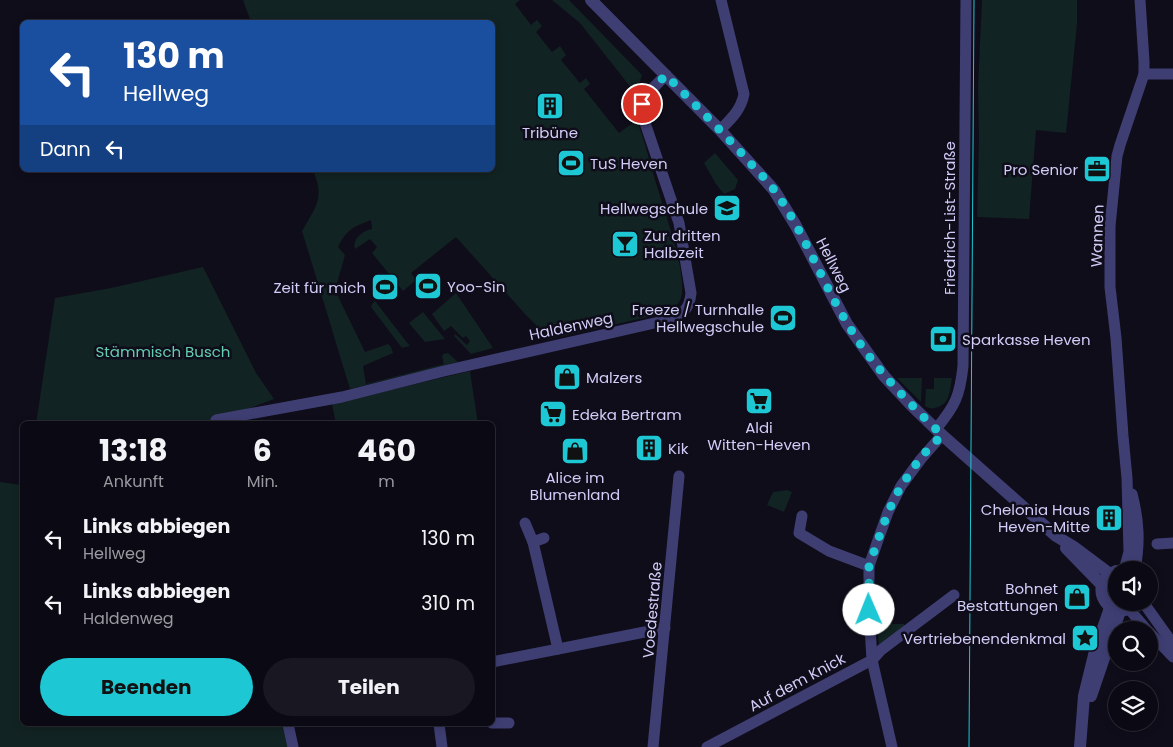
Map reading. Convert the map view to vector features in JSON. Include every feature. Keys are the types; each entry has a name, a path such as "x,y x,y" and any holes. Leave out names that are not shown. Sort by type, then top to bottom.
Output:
{"street":[{"name":"Hellweg","path":"591,0 720,130 774,190 796,226 847,324 884,376 939,432 1056,536 1070,553 1108,576"},
{"path":"720,130 733,118 743,102 744,94 721,0"},
{"name":"Friedrich-List-Straße","path":"939,432 958,396 963,366 966,0"},
{"name":"Wannen","path":"1126,561 1129,552 1127,478 1110,287 1110,226 1117,156 1144,74 1140,0"},
{"path":"1144,74 1173,74"},
{"name":"Haldenweg","path":"221,421 342,397 451,369 659,322 682,314 688,308 691,292 679,223 642,114 642,104 649,92 666,75"},
{"path":"892,747 872,660 869,566 886,517 901,486 939,432"},
{"name":"Voedestraße","path":"653,747 679,476"},
{"name":"Wannen","path":"1127,478 1138,523 1139,539 1136,561"},
{"path":"802,516 799,533 829,551 869,566"},
{"path":"525,523 539,540 558,649"},
{"path":"1157,544 1173,543"},
{"path":"1108,579 1101,591 1105,603 1108,604"},
{"name":"Auf dem Knick","path":"707,747 872,660 881,650 954,595"},
{"path":"1080,747 1084,696 1095,651 1122,611"},
{"path":"1127,611 1138,621"},
{"path":"1149,611 1173,644"},
{"path":"495,661 665,628"},
{"path":"1158,641 1173,657"},
{"path":"495,724 509,723"},
{"path":"288,726 293,747"},
{"path":"438,726 442,747"}],"green space":[{"name":"TuS Heven","path":"243,0 520,0 515,4 531,25 537,20 542,26 536,32 552,52 560,46 566,55 561,60 580,83 586,78 590,84 584,89 619,133 637,120 670,226 678,259 682,288 678,304 661,314 550,339 456,237 411,273 416,280 403,291 372,253 377,247 370,239 355,249 356,239 372,229 371,220 351,229 344,236 338,247 345,255 335,290 365,352 388,344 393,353 363,366 366,384 444,364 443,354 448,353 458,362 350,389 302,231 317,202 318,188 314,172 495,172 495,20 250,20"},
{"path":"552,0 569,0 642,75 636,94 580,23"},
{"path":"982,0 1077,0 1077,24 1066,133 1036,130 1029,219 977,217 978,87"},
{"path":"715,153 738,180 735,189 724,194 704,163"},
{"name":"Stämmisch Busch","path":"203,267 256,373 274,399 216,421 36,421 55,298 111,288"},
{"path":"456,293 493,348 471,354 454,336 455,334 467,345 470,341 466,336 463,338 451,326 444,331 432,314"},
{"path":"375,301 410,346 402,348 371,307"},
{"path":"423,312 445,339 425,342 409,323"},
{"path":"470,371 478,421 335,421 332,404"},
{"path":"897,378 922,378 921,402"},
{"path":"934,378 952,378 949,396 942,405 928,408 925,406 926,389 934,389"},
{"path":"0,482 20,485 20,726 287,726 291,747 0,747"},
{"path":"787,490 792,492 784,512 767,505 773,492"},
{"path":"877,624 904,624 904,628 879,646"}],"tram line":[{"path":"969,747 974,0"}],"place":[{"name":"Tribüne","path":"550,106"},
{"name":"TuS Heven","path":"571,163"},
{"name":"Pro Senior","path":"1097,169"},
{"name":"Hellwegschule","path":"727,208"},
{"name":"Zur dritten Halbzeit","path":"625,244"},
{"name":"Yoo-Sin","path":"428,286"},
{"name":"Zeit für mich","path":"385,287"},
{"name":"Freeze / Turnhalle Hellwegschule","path":"783,318"},
{"name":"Sparkasse Heven","path":"943,339"},
{"name":"Malzers","path":"567,377"},
{"name":"Aldi Witten-Heven","path":"759,401"},
{"name":"Edeka Bertram","path":"553,414"},
{"name":"Kik","path":"649,448"},
{"name":"Alice im Blumenland","path":"575,451"},
{"name":"Chelonia Haus Heven-Mitte","path":"1109,518"},
{"name":"Bohnet Bestattungen","path":"1077,597"},
{"name":"Vertriebenendenkmal","path":"1085,638"}],"route":[{"path":"642,104 649,92 666,75 745,157 774,190 812,255 847,324 868,354 884,376 942,435 920,458 901,486 888,512 869,566 869,610"}]}
